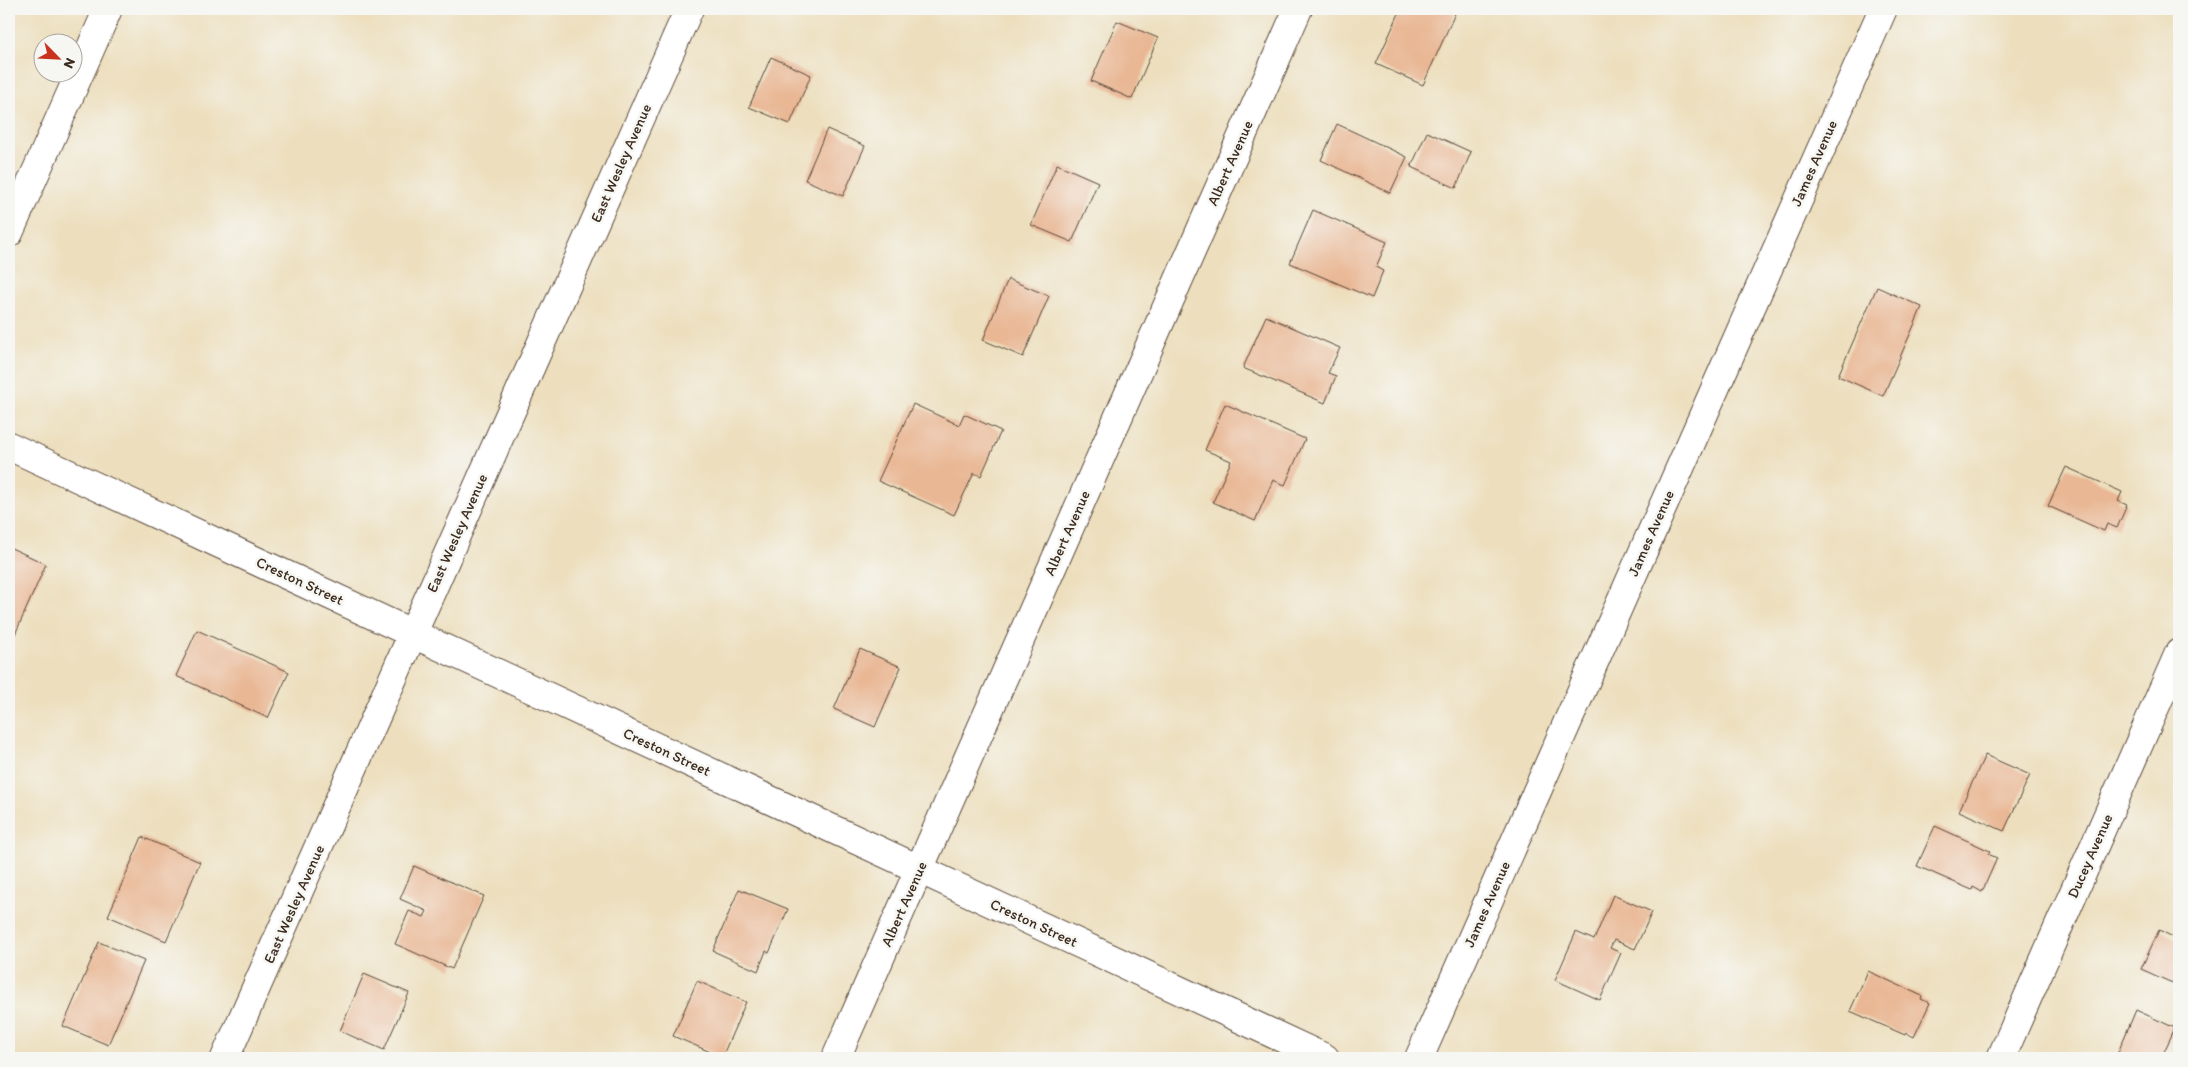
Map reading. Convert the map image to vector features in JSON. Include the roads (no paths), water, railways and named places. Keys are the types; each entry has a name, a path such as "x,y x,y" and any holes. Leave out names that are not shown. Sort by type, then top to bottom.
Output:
{"street":[{"path":"9,233 108,9"},
{"name":"East Wesley Avenue","path":"225,1058 689,9"},
{"name":"Albert Avenue","path":"836,1058 1298,9"},
{"name":"James Avenue","path":"1418,1058 1883,9"},
{"name":"Creston Street","path":"9,446 1325,1058"},
{"name":"Ducey Avenue","path":"2001,1058 2179,653"}]}
